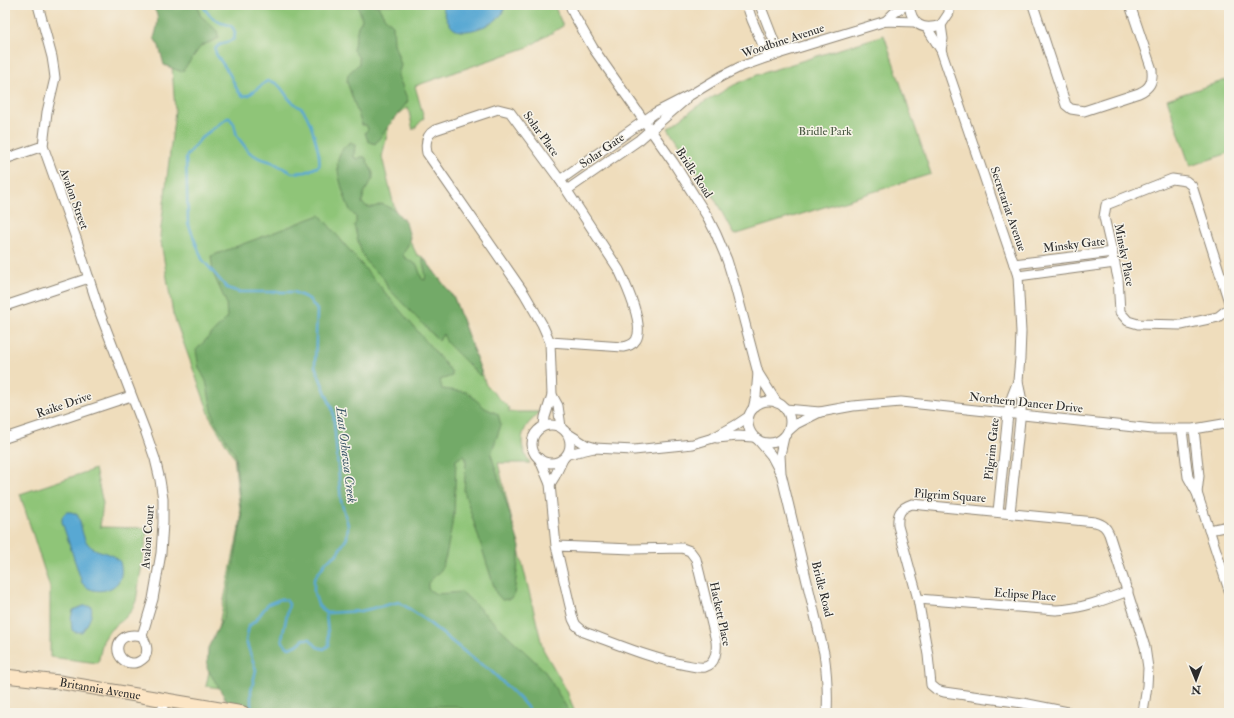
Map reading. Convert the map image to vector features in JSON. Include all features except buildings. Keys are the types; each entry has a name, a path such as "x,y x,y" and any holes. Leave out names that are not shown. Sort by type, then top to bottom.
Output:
{"street":[{"name":"Avalon Street","path":"38,5 52,58 54,74 43,146 77,240 88,278 131,396"},
{"name":"Bridle Road","path":"570,5 593,48 691,190 716,234 727,260 735,286 758,374 777,403"},
{"path":"747,5 768,57"},
{"path":"760,5 779,54"},
{"name":"Woodbine Avenue","path":"886,21 894,13 906,5"},
{"path":"909,5 910,15 914,22 927,28 941,25 949,9 957,5"},
{"path":"1033,5 1066,104 1071,109 1084,111 1146,90 1151,85 1153,79 1152,70 1130,5"},
{"name":"Woodbine Avenue","path":"644,122 655,113 692,94 722,76 768,57 886,21 914,22"},
{"name":"Secretariat Avenue","path":"941,25 943,39 941,50"},
{"name":"Secretariat Avenue","path":"927,28 941,50 1018,276 1021,332 1020,358 1018,381 1008,414"},
{"name":"Woodbine Avenue","path":"651,131 692,94"},
{"name":"Solar Place","path":"544,426 545,417 552,394 550,342 542,324 524,293 427,153 427,138 430,132 498,110 506,110 510,112 567,190 620,270 634,306 639,329 635,342 630,346 623,347 550,342"},
{"name":"Solar Gate","path":"560,180 644,122"},
{"name":"Solar Gate","path":"567,190 651,131"},
{"path":"5,159 43,146"},
{"name":"Minsky Place","path":"1229,302 1192,186 1186,181 1172,179 1106,205 1104,217 1118,278 1120,312 1128,321 1138,324 1181,325 1218,317 1229,308"},
{"name":"Minsky Gate","path":"1014,264 1113,252"},
{"name":"Minsky Gate","path":"1018,276 1115,263"},
{"path":"5,306 88,278"},
{"name":"Bridle Road","path":"753,409 758,374"},
{"name":"Secretariat Avenue","path":"1018,381 1022,401 1020,415"},
{"name":"Solar Place","path":"552,394 558,406 564,430"},
{"name":"Raike Drive","path":"5,438 131,396"},
{"name":"Avalon Court","path":"131,396 155,459 163,499 163,523 158,575 150,614 142,636"},
{"path":"594,448 566,456 554,463 549,463 538,458 532,442 537,432 544,426 553,425 564,430 586,445 594,448 634,450 693,444 713,438 736,426 748,417 756,405 763,402 777,403 785,409 790,418 786,434 773,443 763,443 756,439 738,436 713,438"},
{"name":"Northern Dancer Drive","path":"785,409 820,412 853,406 901,402 1153,429 1182,430 1229,423"},
{"name":"Northern Dancer Drive","path":"786,434 796,424 820,412"},
{"name":"Pilgrim Gate","path":"998,512 1008,414"},
{"name":"Pilgrim Gate","path":"1010,513 1020,415"},
{"path":"748,417 748,426 756,439"},
{"path":"1194,429 1199,476 1197,493"},
{"path":"550,484 566,456 570,442 564,430"},
{"path":"1182,430 1188,477 1197,493 1229,590"},
{"name":"Bridle Road","path":"786,434 780,455 781,473 824,653 827,675 827,713"},
{"name":"Bridle Road","path":"756,439 771,455 781,473"},
{"name":"Hackett Place","path":"538,458 550,484 556,546 573,619 576,625 584,632 674,663 704,667 712,662 716,656 716,641 696,559 690,551 682,548 633,549 556,546"},
{"name":"Pilgrim Square","path":"1073,713 944,692 936,690 931,685 928,654 918,599 898,526 897,517 900,511 906,506 912,504 1010,513 1101,523 1106,527 1128,592 1147,658 1147,686 1144,713"},
{"path":"1209,530 1229,526"},
{"name":"Eclipse Place","path":"918,599 1067,610 1089,605 1128,592"},
{"name":"Britannia Avenue","path":"5,676 59,682 243,713"},
{"path":"162,713 164,700"}],"green space":[{"path":"141,5 198,5 200,15 217,31 219,38 201,46 182,72 164,65 159,46 154,38 158,22 157,14 152,7 142,8"},
{"path":"168,5 554,5 563,26 528,47 415,86 424,118 413,130 408,107 390,121 382,157 395,210 417,255 423,257 454,298 486,385 509,408 509,412 539,412 528,424 522,439 523,449 530,463 498,463 543,649 567,691 575,713 393,713 206,686 241,519 234,457 212,421 173,314 160,236 175,111"},
{"path":"358,5 379,5 378,6 385,18 393,25 394,43 401,65 398,75 408,101 375,144 368,141 365,133 368,129 366,125 362,125 347,82 348,74 359,64 359,58 353,50 358,26 362,20"},
{"name":"Bridle Park","path":"884,35 931,174 734,235 711,192 668,128 696,107 734,85 757,75"},
{"path":"1229,79 1229,153 1190,166 1167,99"},
{"path":"351,142 355,145 354,157 357,159 365,157 373,173 373,178 364,193 362,203 369,207 382,204 395,210 406,223 410,237 403,254 404,257 417,265 422,279 425,280 423,257 454,298 481,371 480,376 447,343 443,334 439,341 387,287 382,277 370,266 364,257 354,225 356,223 356,217 350,211 341,184 337,164 340,153"},
{"path":"320,215 451,371 452,376 440,380 442,389 467,392 485,408 498,414 501,425 491,454 520,547 514,595 510,599 502,600 496,593 464,491 466,461 464,455 456,460 454,514 446,556 441,570 428,583 428,589 436,594 462,592 544,670 570,713 469,713 456,706 430,706 398,713 234,713 207,668 208,648 224,616 242,519 235,454 214,420 206,381 199,368 196,350 227,318 226,302 213,273 211,256"},
{"path":"95,469 103,503 100,527 148,528 136,601 132,610 125,618 110,630 103,641 98,663 50,657 50,588 20,494"}],"water":[{"path":"442,5 505,5 505,7 501,15 492,23 478,29 463,31 457,30 451,26"},
{"path":"66,512 77,514 84,537 91,547 117,558 120,562 121,575 119,581 115,585 98,591 86,587 82,583 62,522 62,517"},
{"path":"83,606 91,606 92,613 82,632 75,632 72,630 71,619 73,610"}],"waterway":[{"name":"East Oshawa Creek","path":"203,5 206,11 213,18 233,28 235,33 234,39 219,45 215,49 216,54 229,73 238,91 243,96 249,95 267,81 271,81 278,85 290,100 306,114 315,138 319,155 319,166 306,172 292,173 272,162 259,158 249,152 237,136 234,124 229,117 202,137 186,157 188,223 202,259 227,288 239,292 294,292 309,299 317,310 315,366 333,411 341,501 348,525 347,538 336,555 326,562 314,579 314,592 318,605 326,613 329,645 324,649 317,647 310,639 304,639 297,645 289,648 284,644 282,639 289,604 286,600 281,599 268,604 256,620 249,626 246,641 256,670 251,691 251,705 253,713"},
{"path":"326,613 361,611 399,602 423,618 476,661 490,670 532,713"}]}
